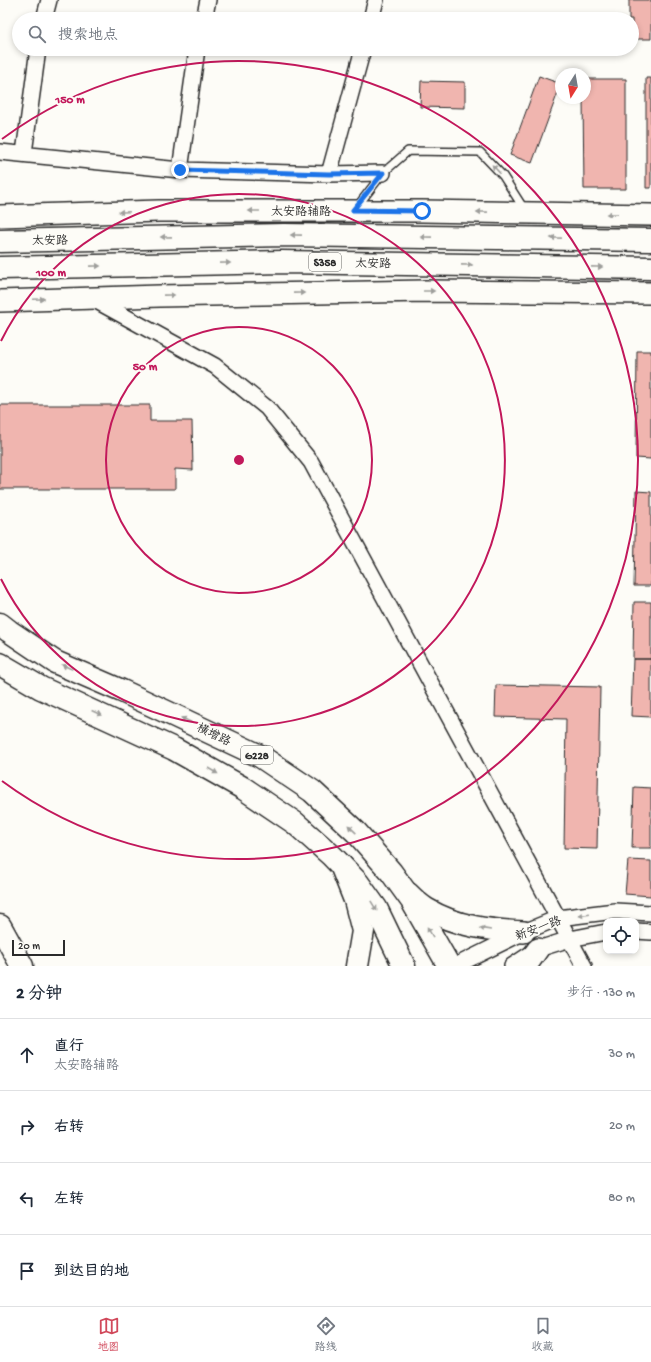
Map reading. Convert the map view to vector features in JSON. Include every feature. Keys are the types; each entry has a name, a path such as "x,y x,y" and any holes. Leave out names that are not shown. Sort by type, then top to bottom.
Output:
{"main road":[{"name":"太安路辅路","path":"0,216 159,211 353,210 651,215"},
{"name":"太安路","path":"0,241 284,235 651,240"},
{"name":"太安路","path":"0,268 282,262 651,268"},
{"path":"0,301 426,291 651,293"},
{"name":"横增路","path":"0,624 55,662 129,694 260,756 312,791 356,832 391,872 412,900 449,966"},
{"path":"0,664 41,688 174,749 243,788 295,823 341,864 358,883 376,908 404,966"},
{"path":"341,864 355,900 363,931 357,966"},
{"path":"404,890 427,909 452,922 486,930 524,932"},
{"path":"0,926 22,966"}],"street":[{"path":"45,12 48,0"},
{"path":"205,12 208,0"},
{"path":"373,12 376,0"},
{"path":"24,153 37,56"},
{"path":"180,170 196,56"},
{"path":"329,174 361,56"},
{"path":"0,152 24,153 180,170 329,174 383,173"},
{"path":"91,298 215,366 267,408 311,462 584,966"},
{"name":"新安一路","path":"455,966 524,932 558,918 615,911 651,913"},
{"path":"639,932 651,932"},
{"name":"新安一路","path":"512,966 570,939 603,933"}],"lane":[{"path":"353,210 383,173 408,152 480,152 503,176 526,212"}],"building":[{"path":"629,0 651,0 651,39 639,39 639,12 629,12"},
{"path":"539,76 555,82 555,100 532,163 510,155"},
{"path":"646,78 651,78 651,188 646,188"},
{"path":"591,79 626,79 626,189 584,189 583,104 591,104"},
{"path":"421,81 465,82 465,108 420,107"},
{"path":"637,351 651,351 651,459 636,458"},
{"path":"0,405 150,405 150,421 192,421 193,470 175,469 175,489 0,489"},
{"path":"636,491 651,492 651,586 634,586"},
{"path":"634,602 651,602 651,659 633,659"},
{"path":"633,659 651,659 651,717 631,716"},
{"path":"496,685 600,687 597,849 564,848 566,719 495,717"},
{"path":"634,787 651,788 651,848 632,848"},
{"path":"628,860 651,861 651,896 625,894"}],"route":[{"path":"180,170 329,174 383,173 353,210 422,211"}]}
